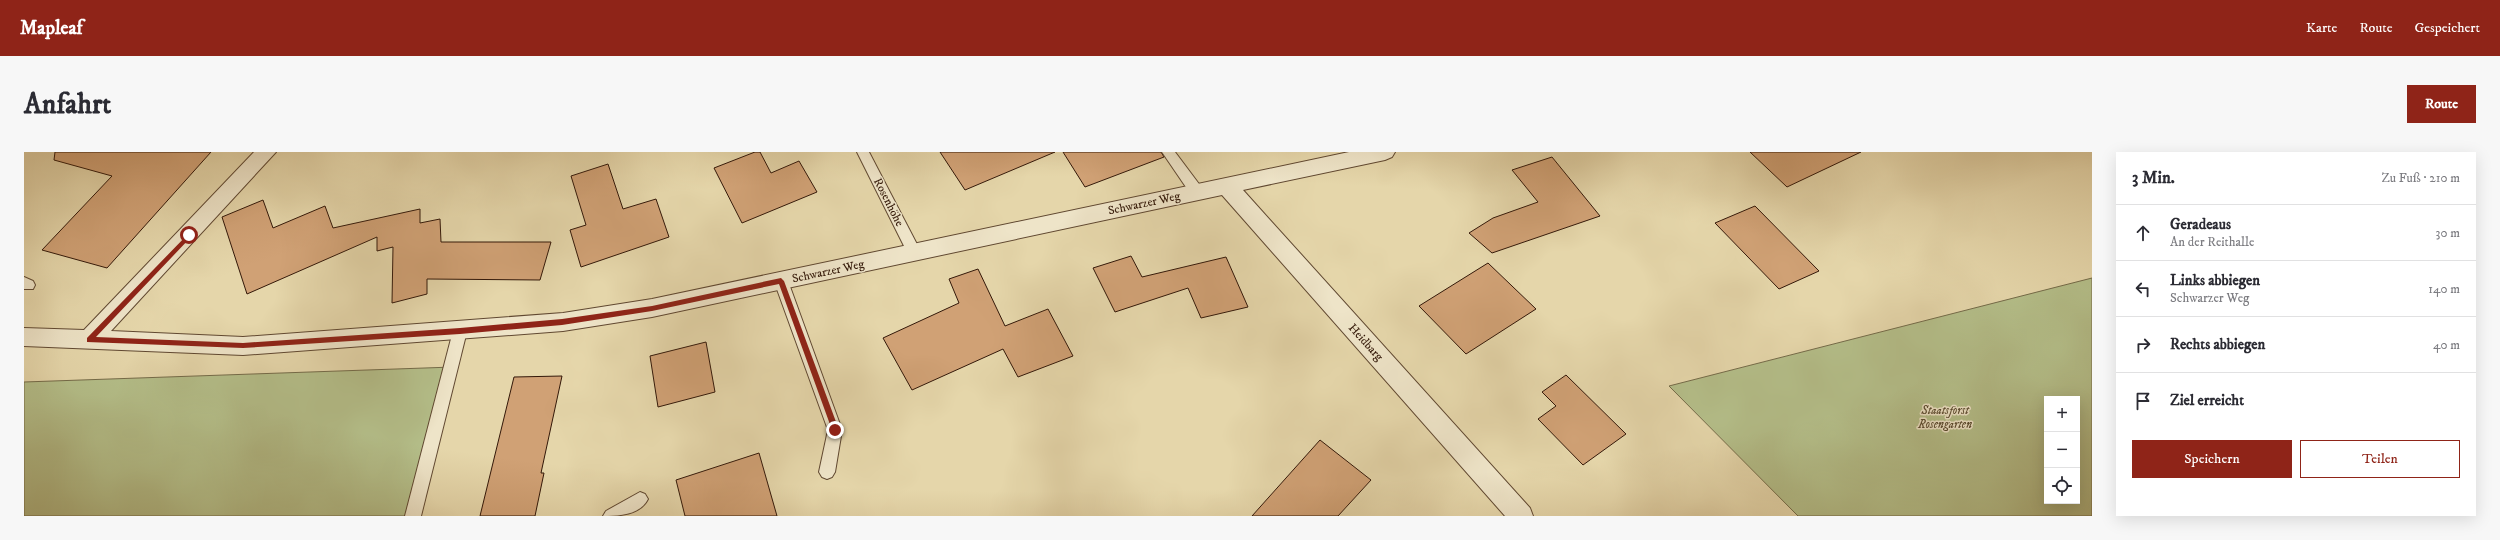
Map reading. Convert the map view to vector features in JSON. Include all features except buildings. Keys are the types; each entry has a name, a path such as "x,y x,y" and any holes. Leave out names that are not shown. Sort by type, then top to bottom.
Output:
{"street":[{"path":"89,340 266,152"},
{"name":"Schwarzer Weg","path":"24,337 243,346 460,331 562,322 652,308 1385,152"},
{"name":"Heidbarg","path":"1227,186 1508,510"}],"lane":[{"name":"Rosenhöhe","path":"863,152 914,252"},
{"path":"1168,152 1197,192"},
{"path":"781,281 835,430 827,472"},
{"path":"413,516 460,331"},
{"path":"611,516 640,499"}],"green space":[{"name":"Staatsforst Rosengarten","path":"2092,278 2092,516 1798,516 1669,386"},
{"path":"453,367 409,516 24,516 24,382"}],"route":[{"path":"189,235 89,340 243,346 460,331 562,322 652,308 781,281 835,430"}]}
